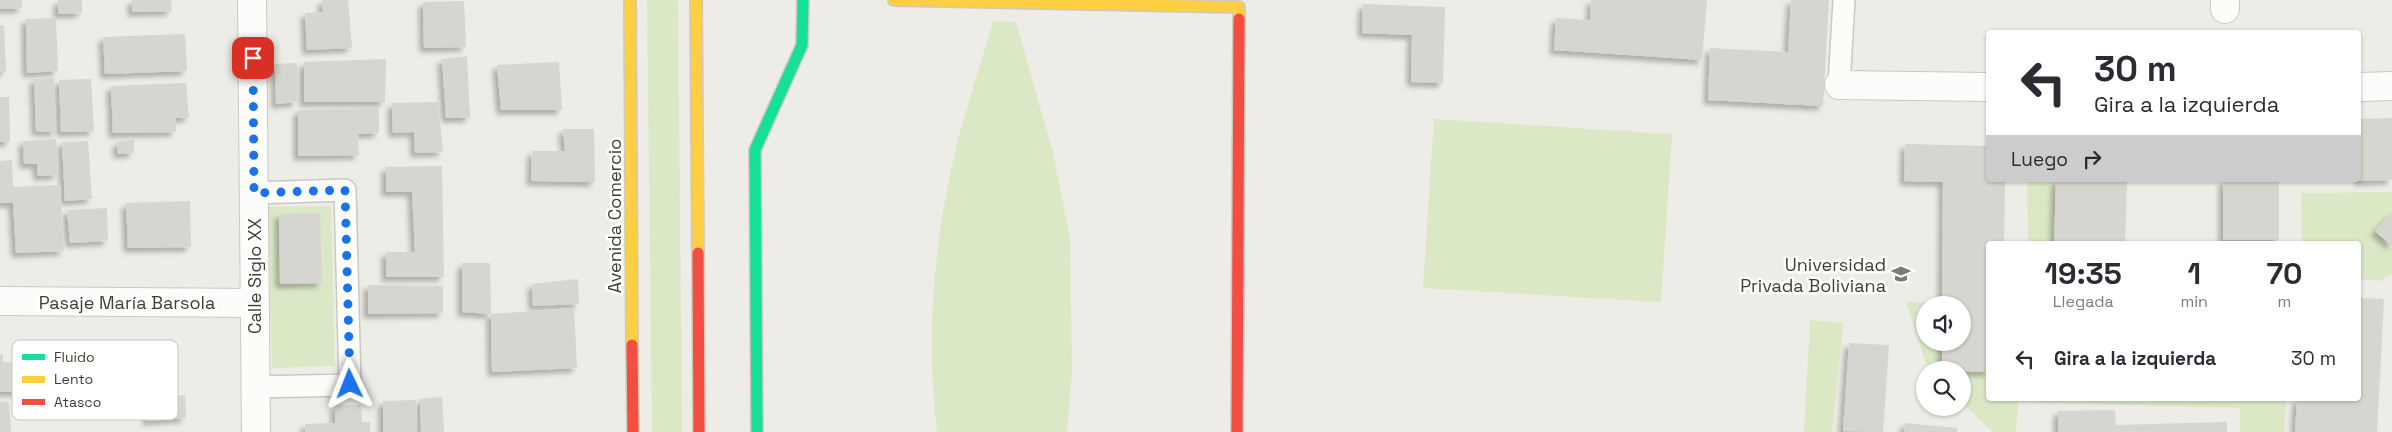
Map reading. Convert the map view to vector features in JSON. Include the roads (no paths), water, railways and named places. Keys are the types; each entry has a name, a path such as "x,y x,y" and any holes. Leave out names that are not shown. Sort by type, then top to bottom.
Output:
{"street":[{"name":"Calle Siglo XX","path":"252,0 256,432"},
{"name":"Avenida Comercio","path":"630,0 633,432"},
{"path":"696,0 699,432"},
{"path":"757,432 755,150 802,45 802,0"},
{"path":"894,0 1239,7 1237,432"},
{"path":"1839,85 1986,87"},
{"path":"2361,88 2392,86"},
{"name":"Pasaje María Barsola","path":"0,301 254,303"}],"lane":[{"path":"1839,85 1844,0"},
{"path":"254,193 345,190 350,384 255,387"}],"place":[{"name":"Universidad Privada Boliviana","path":"1901,274"}]}
